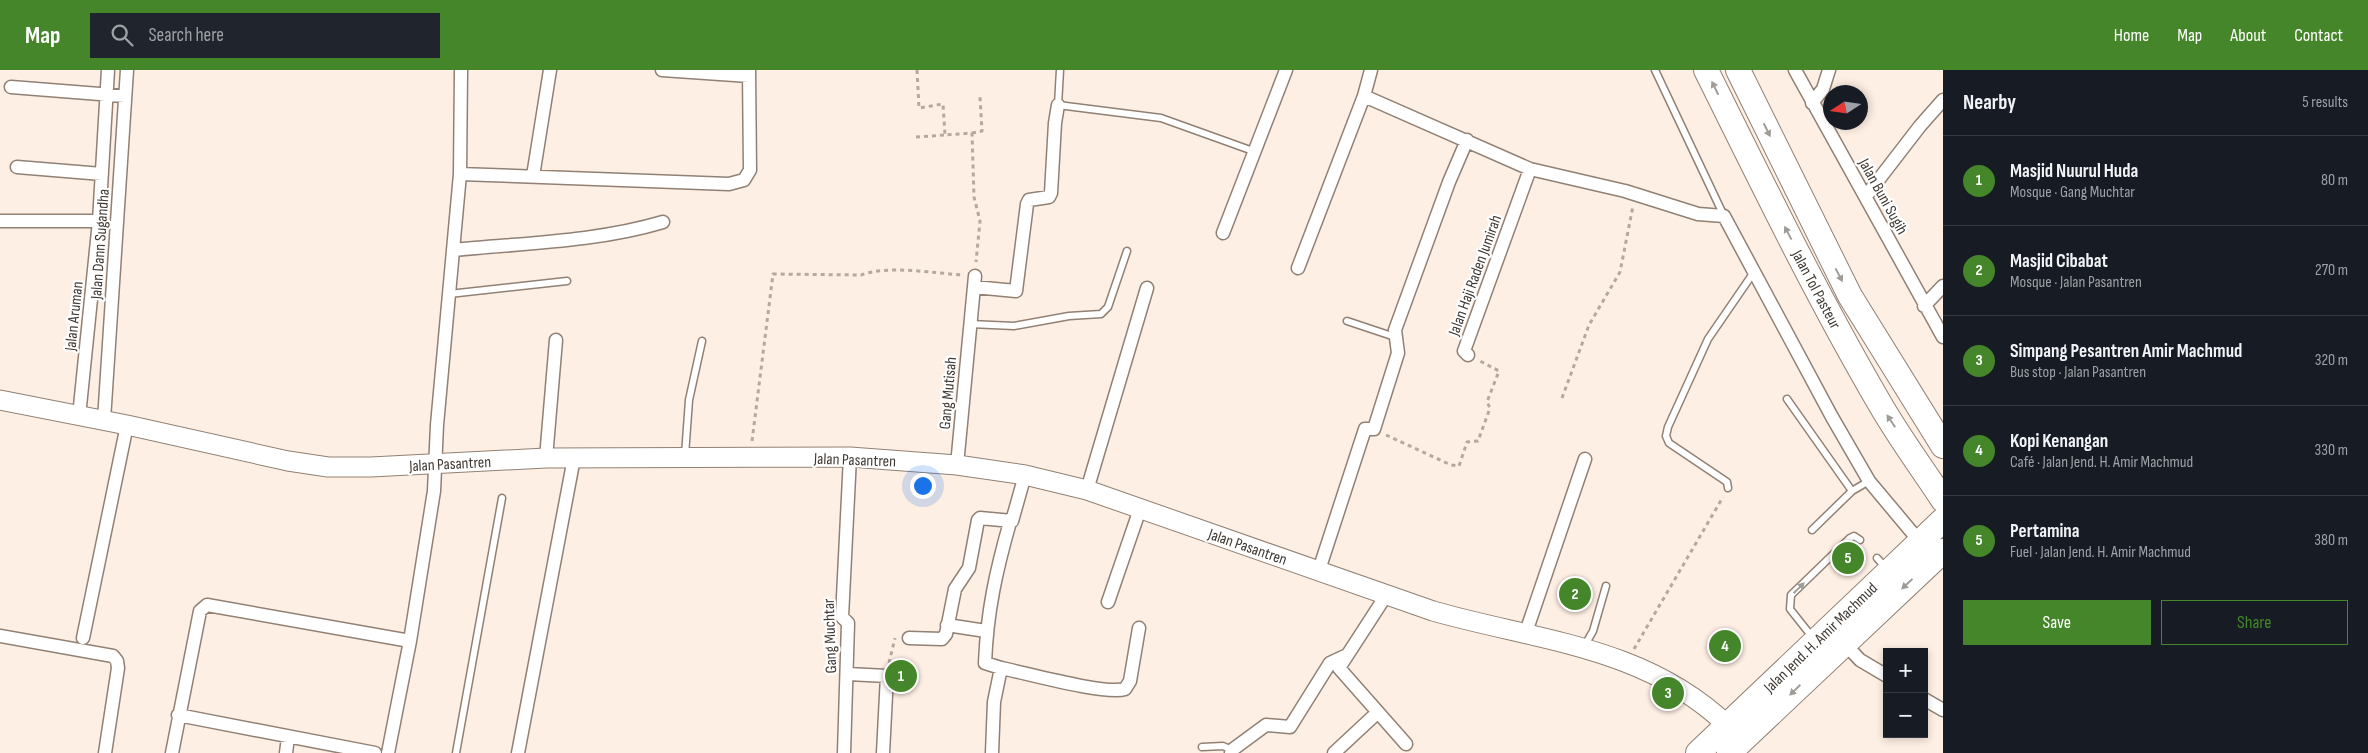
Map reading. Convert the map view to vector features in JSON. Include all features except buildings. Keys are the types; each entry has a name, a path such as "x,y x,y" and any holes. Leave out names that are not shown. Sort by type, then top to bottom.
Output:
{"highway":[{"name":"Jalan Tol Pasteur","path":"1706,70 1835,322 1881,406 1943,500"},
{"name":"Jalan Tol Pasteur","path":"1738,70 1850,296 1941,443"},
{"name":"Jalan Jend. H. Amir Machmud","path":"1698,753 1727,725 1832,649 1883,565 1920,542 1943,520"},
{"name":"Jalan Jend. H. Amir Machmud","path":"1729,753 1832,649 1943,551"}],"main road":[{"name":"Jalan Pasantren","path":"0,400 128,425 288,461 328,467 546,458 685,456 850,457 956,465 1026,475 1087,490 1433,611 1476,623 1526,632 1584,646 1626,662 1671,683 1706,705 1727,725"}],"street":[{"name":"Jalan Aruman","path":"78,416 99,221 108,70"},
{"name":"Jalan Dann Sugandha","path":"104,420 127,70"},
{"path":"388,753 410,641 437,464 437,425 460,174 461,70"},
{"path":"533,176 550,70"},
{"path":"460,174 729,184 744,180 750,170 748,73 662,70"},
{"path":"1223,233 1253,151 1286,70"},
{"path":"1298,268 1364,96 1371,70"},
{"name":"Jalan Buni Sugih","path":"1795,70 1866,196 1924,306 1943,337"},
{"path":"1812,103 1823,90 1829,70"},
{"path":"11,87 125,96"},
{"path":"1364,96 1530,169 1698,214 1724,216 1832,417 1869,481 1920,542"},
{"path":"1866,196 1920,126 1943,100"},
{"path":"974,281 1016,291 1027,204 1029,200 1035,198 1049,197 1051,193 1055,123 1058,105"},
{"path":"1319,570 1365,429 1374,429 1398,353 1395,330 1449,182 1467,140"},
{"path":"16,167 102,174"},
{"name":"Jalan Haji Raden Jumirah","path":"1468,356 1464,351 1530,169"},
{"path":"0,221 99,221"},
{"path":"454,250 599,236 635,230 663,222"},
{"name":"Gang Mutisah","path":"956,465 974,281"},
{"path":"1924,306 1943,286"},
{"path":"1087,490 1147,288"},
{"path":"546,458 556,340"},
{"path":"83,638 128,425"},
{"name":"Gang Muchtar","path":"844,753 848,674 848,623 842,617 850,457"},
{"path":"518,753 574,458"},
{"path":"1526,632 1585,459"},
{"path":"1026,475 1012,521 1010,522 993,585 986,631 985,662 1001,668 1084,686 1122,690 1128,687 1130,681 1139,628"},
{"path":"1108,602 1140,509"},
{"path":"909,638 942,639 946,634 955,590 969,568 978,520 980,518 1010,522"},
{"path":"1387,594 1345,656 1340,665 1340,671 1406,744"},
{"path":"172,753 200,610 207,605 410,641"},
{"path":"948,625 986,631"},
{"path":"0,636 113,656 118,661 105,753"},
{"path":"1832,649 1883,674"},
{"path":"1232,751 1266,725 1290,726 1330,663 1345,656"},
{"path":"992,753 994,702 1001,668"},
{"path":"848,674 887,676 884,753"},
{"path":"1928,701 1943,710"},
{"path":"1334,753 1378,712"},
{"path":"178,715 375,753"},
{"path":"286,753 288,737"}],"lane":[{"path":"1060,70 1058,105 1161,118 1253,151"},
{"path":"1655,70 1724,216"},
{"path":"970,324 1014,326 1069,316 1101,314 1108,307 1127,251"},
{"path":"1728,488 1727,482 1668,443 1666,436 1668,427 1708,338 1755,271"},
{"path":"449,294 567,281"},
{"path":"1347,321 1396,337"},
{"path":"685,456 688,400 702,341"},
{"path":"1787,399 1852,491"},
{"path":"1812,530 1852,491 1869,481"},
{"path":"456,753 502,498"},
{"path":"1832,649 1790,610 1791,595 1850,538 1854,536 1860,540"},
{"path":"1584,646 1593,631 1606,586"},
{"path":"1202,747 1223,746 1232,751"}],"path":[{"path":"917,70 919,108 943,104 945,135"},
{"path":"916,137 982,131 980,97"},
{"path":"750,457 773,274 861,275 870,272 916,271 974,281 980,221 974,197 972,133"},
{"path":"1562,398 1589,325 1620,272 1635,196"},
{"name":"Jalan Haji Raden Jumirah","path":"1374,429 1451,465 1459,466 1467,442 1478,442 1490,408 1487,402 1499,371 1468,356"},
{"path":"1626,662 1728,488"},
{"path":"887,676 894,638 909,638"}],"place":[{"name":"Pertamina","path":"1848,558"},
{"name":"Masjid Cibabat","path":"1575,594"},
{"name":"Kopi Kenangan","path":"1725,646"},
{"name":"Masjid Nuurul Huda","path":"901,676"},
{"name":"Simpang Pesantren Amir Machmud","path":"1668,693"}]}
